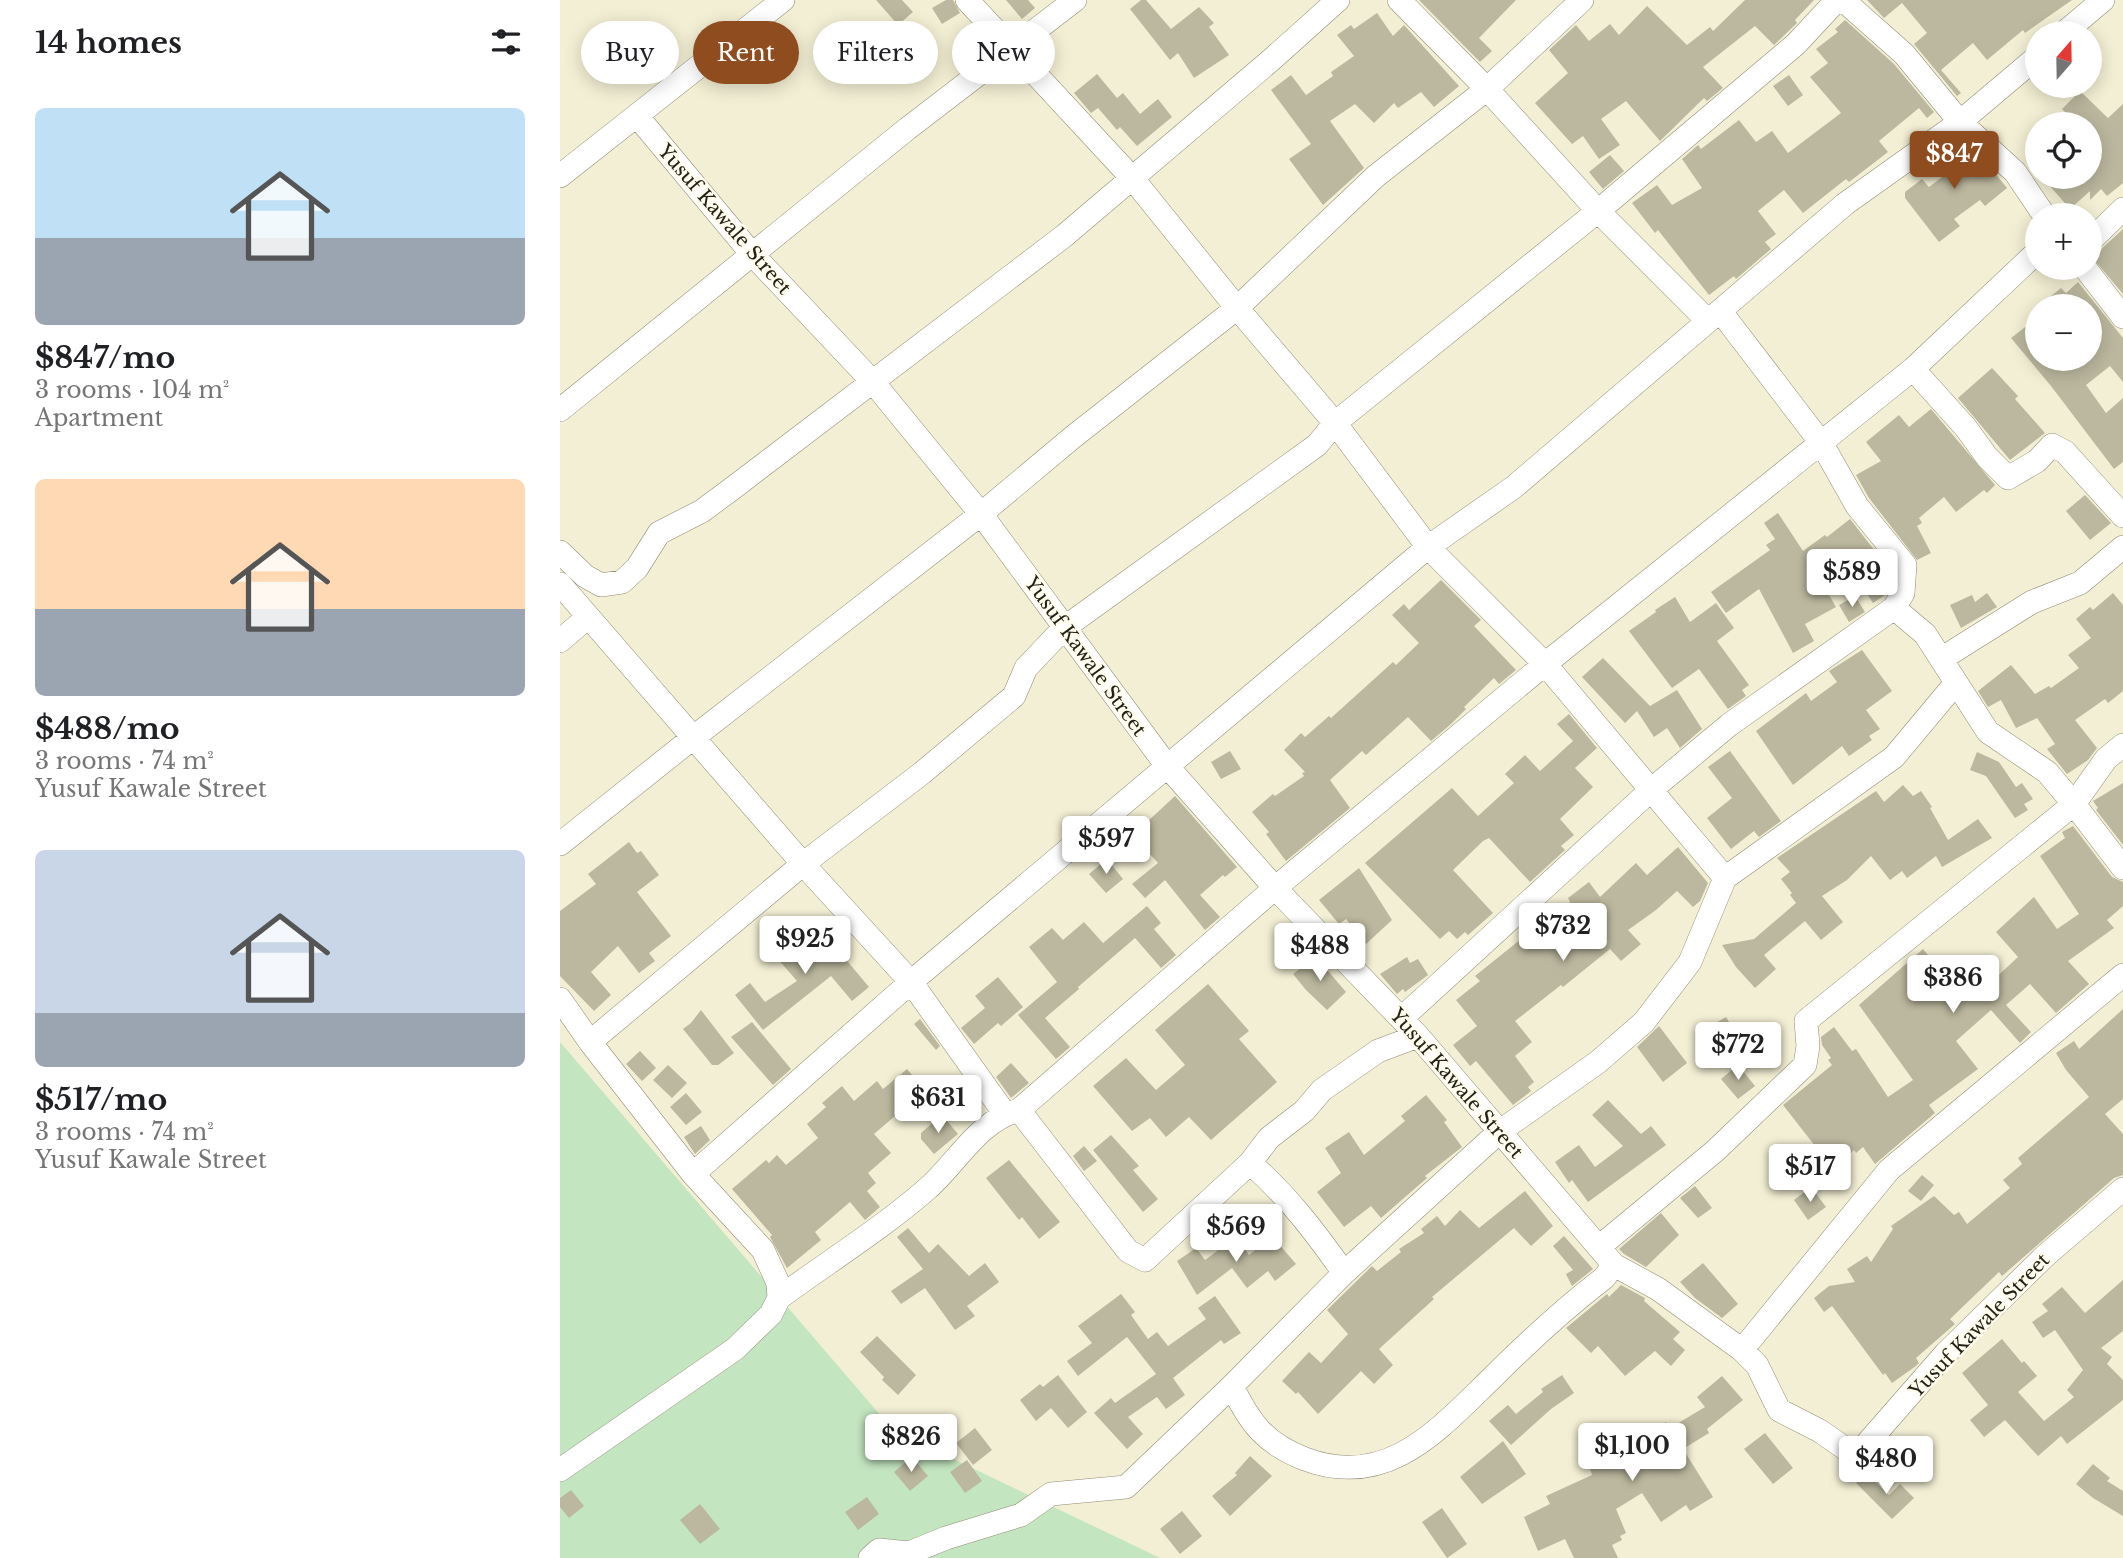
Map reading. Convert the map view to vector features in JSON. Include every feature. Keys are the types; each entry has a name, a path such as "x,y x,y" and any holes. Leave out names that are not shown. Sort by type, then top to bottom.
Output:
{"street":[{"path":"560,176 783,0"},
{"path":"967,0 986,21"},
{"path":"1047,21 1075,0"},
{"path":"560,552 584,576 601,585 622,582 637,568 659,533 702,511 873,382 1133,179 1338,0"},
{"path":"1399,0 1487,89 1598,211 1714,317 1822,444 1857,506 1905,565 1903,593 1894,608 1729,725 1651,790 1402,1018"},
{"path":"560,844 981,514 1073,437 1237,308 1376,176 1487,89 1582,0"},
{"path":"590,1042 803,864 922,773 1014,696 1026,668 1064,628 1317,445 1335,423 1598,211 1796,44 1837,0"},
{"path":"1843,0 1904,54 1961,122 2015,172 2036,203"},
{"path":"2078,21 2103,0"},
{"path":"693,1174 911,982 1429,547 1514,487 1846,204 1961,122 2025,67"},
{"path":"560,410 966,84"},
{"path":"1045,84 1133,179 1237,308 1335,423 1429,547 1545,664 1725,878"},
{"name":"Yusuf Kawale Street","path":"637,117 752,254 873,382 981,514 1167,766 1275,888 1419,1036 1615,1265 1658,1289 1742,1350 1757,1365 1779,1410 1820,1431 1856,1456 1946,1353 2045,1256 2123,1189"},
{"path":"2102,229 2123,209"},
{"path":"560,1470 735,1349 771,1314 779,1298 928,1188 953,1159 1275,888 1545,664 1913,369 2025,263"},
{"path":"2094,280 2123,317"},
{"path":"1913,369 2008,478 2037,461 2052,445 2065,452 2123,516"},
{"path":"1941,659 2032,602 2080,583 2123,547"},
{"path":"560,584 803,864 911,982 1012,1112 1128,1251 1145,1260 1250,1163 1269,1138 1304,1111 1322,1090 1378,1051 1419,1036"},
{"path":"1894,608 1925,634 1988,732 2047,772 2082,811 2123,868"},
{"path":"560,641 589,617"},
{"path":"870,1558 879,1550 909,1553 946,1538 1021,1515 1051,1494 1126,1487 1232,1386 1344,1273 1499,1132 1598,1062 1644,1022 1690,962 1725,878 1894,757 1955,684"},
{"path":"1599,1247 1715,1151 1805,1065 1808,1046 1806,1021 2074,804 2106,759 2123,745"},
{"path":"1742,1350 1889,1170 2123,975"},
{"path":"560,999 590,1042 693,1174 762,1250 778,1283 779,1298"},
{"path":"1250,1163 1272,1181 1314,1231 1344,1273"},
{"path":"1232,1386 1246,1416 1268,1440 1295,1455 1327,1467 1362,1468 1401,1456 1451,1420 1493,1377 1604,1278 1615,1265"}],"green space":[{"path":"560,1042 893,1430 1160,1558 560,1558"}],"building":[{"path":"876,0 902,0 913,12 903,21 894,21"},
{"path":"946,0 953,0 960,13 942,24 932,8"},
{"path":"1006,0 1028,0 1035,8 1022,19"},
{"path":"1141,0 1146,0 1171,29 1199,7 1214,23 1209,27 1229,55 1194,78 1178,53 1170,60 1130,9"},
{"path":"1419,0 1516,0 1479,38 1492,51 1480,62"},
{"path":"1745,0 1814,0 1795,20 1797,23 1774,45 1755,26 1703,67 1723,88 1707,101 1704,98 1660,141 1626,101 1601,119 1620,145 1599,159 1583,136 1572,144 1535,103 1568,73 1549,50 1576,25 1589,41 1610,24 1619,35 1647,6 1687,45 1710,27 1713,31"},
{"path":"1867,0 2072,0 2042,21 2025,21 2025,33 2023,30 1987,60 1973,43 1941,70 1961,93 1957,96 1914,44 1927,33 1902,3 1884,18"},
{"path":"1377,13 1393,36 1404,25 1459,86 1434,107 1421,92 1398,108 1394,103 1374,123 1355,104 1330,121 1364,168 1323,205 1289,159 1311,144 1271,90 1291,75 1306,95 1333,76 1331,72 1354,56 1337,35 1351,25 1354,29"},
{"path":"1845,20 1894,64 1934,112 1927,118 1919,108 1879,141 1888,152 1849,182 1846,179 1803,213 1784,190 1758,211 1776,234 1765,242 1771,249 1736,279 1734,276 1709,295 1658,230 1655,233 1632,203 1657,185 1672,205 1702,188 1682,159 1698,145 1701,149 1739,120 1756,142 1772,131 1788,153 1841,113 1810,77 1828,63 1816,49 1838,32 1835,29"},
{"path":"1097,74 1117,98 1123,93 1140,114 1158,99 1172,117 1137,146 1120,127 1117,130 1098,108 1091,113 1074,93"},
{"path":"1789,75 1803,95 1788,106 1773,86"},
{"path":"2073,98 2087,98 2102,112 2065,112 2062,109"},
{"path":"2123,104 2123,183 2107,196 2101,189 2102,112 2108,118"},
{"path":"1959,140 1994,172 2007,188 1985,206 1980,200 1954,219 1960,226 1939,242 1905,198 1905,192 1922,179 1929,187 1954,168 1942,152"},
{"path":"1610,155 1624,171 1603,189 1589,172"},
{"path":"2052,189 2101,189 2090,200 2090,191 2077,203 2065,203"},
{"path":"2123,229 2123,294 2102,269 2102,248"},
{"path":"2078,282 2088,294 2054,294 2061,288 2066,293"},
{"path":"2102,312 2123,338 2123,382 2110,366 2086,385 2106,413 2123,398 2123,462 2114,469 2038,371 2102,371"},
{"path":"2025,327 2025,355 2011,338"},
{"path":"1992,368 2018,396 2015,399 2045,433 2010,460 1958,398"},
{"path":"1931,409 1995,485 1987,493 1984,490 1956,512 1944,497 1919,518 1922,523 1917,526 1931,553 1917,560 1869,498 1856,475 1881,461 1866,442 1899,415 1909,427"},
{"path":"2085,495 2111,523 2090,540 2066,511"},
{"path":"1778,513 1803,551 1850,519 1875,551 1873,552 1878,560 1873,564 1889,589 1873,603 1839,551 1814,569 1836,607 1805,624 1814,641 1793,653 1759,589 1726,613 1711,592 1770,550 1766,545 1775,539 1764,523"},
{"path":"1441,580 1481,620 1474,626 1516,670 1499,684 1494,678 1464,707 1466,709 1451,724 1431,741 1408,717 1366,755 1362,751 1330,780 1350,808 1286,861 1266,834 1269,832 1252,812 1273,794 1275,796 1304,776 1302,773 1305,772 1284,750 1301,733 1305,737 1329,716 1331,718 1393,662 1396,665 1419,643 1392,615 1404,604 1409,610"},
{"path":"1987,593 1997,607 1961,628 1950,605 1972,595 1975,602"},
{"path":"2113,593 2123,605 2123,691 2108,703 2105,699 2075,720 2097,748 2088,760 2067,774 2047,749 2055,744 2037,718 2016,728 2001,700 1988,707 1978,691 2011,665 2035,694 2049,686 2051,688 2079,668 2068,655 2091,638 2076,619 2090,607 2093,610"},
{"path":"1855,596 1865,612 1849,622 1839,605"},
{"path":"1675,597 1690,622 1716,603 1734,628 1717,641 1749,685 1742,690 1746,696 1728,709 1699,669 1672,688 1629,631"},
{"path":"1862,650 1892,691 1866,710 1880,729 1869,736 1872,740 1849,756 1842,746 1793,785 1756,731 1806,693 1811,701 1837,682 1829,671"},
{"path":"1603,658 1650,706 1677,690 1702,729 1680,748 1667,728 1654,737 1637,711 1625,723 1582,677"},
{"path":"1569,714 1597,748 1575,768 1593,787 1560,819 1574,835 1561,846 1565,850 1530,882 1489,838 1483,841 1453,870 1493,913 1468,935 1465,932 1457,939 1449,931 1440,939 1365,863 1452,788 1478,816 1514,783 1505,774 1525,755 1540,771 1573,741 1557,724"},
{"path":"1230,751 1241,769 1221,779 1211,762"},
{"path":"1730,751 1781,821 1759,837 1754,831 1731,849 1707,818 1732,798 1708,767"},
{"path":"1977,752 1999,762 2016,787 2022,783 2033,799 2024,804 2028,810 2015,818 1986,776 1970,770"},
{"path":"2123,783 2123,845 2096,810 2098,808 2093,801"},
{"path":"1903,785 1913,796 1921,791 1948,840 1978,819 1992,838 1942,867 1936,856 1907,878 1902,871 1890,880 1871,856 1847,880 1822,896 1843,922 1821,940 1805,921 1764,955 1776,969 1755,988 1736,967 1722,945 1754,939 1796,903 1781,879 1790,872 1777,858 1876,791 1884,802"},
{"path":"1175,796 1237,867 1200,895 1220,917 1205,930 1165,880 1145,898 1132,884 1158,863 1133,835"},
{"path":"2073,826 2112,877 2123,882 2123,906 2107,920 2114,928 2068,961 2089,984 2056,1013 2030,984 2006,1005 2031,1032 2020,1043 1991,1010 1956,1041 1978,1069 1929,1105 1935,1113 1875,1164 1863,1147 1856,1153 1854,1150 1833,1169 1783,1105 1832,1065 1821,1037 1834,1027 1852,1051 1856,1049 1888,1097 1913,1080 1859,1005 1923,949 1932,960 1936,956 1948,968 1967,955 1989,984 2018,957 1996,932 2034,897 2057,929 2079,914 2040,856 2065,838 2062,832"},
{"path":"629,842 637,853 641,851 659,875 637,892 671,936 649,953 655,961 639,973 618,946 591,972 611,995 594,1011 560,976 560,911 596,884 588,874"},
{"path":"1678,847 1708,883 1700,901 1693,907 1677,891 1628,930 1641,944 1621,961 1610,949 1515,1021 1532,1042 1515,1056 1534,1082 1528,1087 1531,1091 1513,1105 1476,1061 1470,1066 1453,1045 1477,1026 1456,1000 1480,981 1475,976 1521,939 1529,948 1569,916 1563,908 1570,902 1568,898 1589,882 1600,897 1636,863 1647,875"},
{"path":"1107,859 1123,879 1106,893 1089,874"},
{"path":"1359,868 1392,920 1366,944 1346,919 1339,924 1319,900"},
{"path":"1147,906 1161,923 1154,929 1176,955 1161,968 1135,938 1078,987 1079,989 1045,1018 1070,1047 1056,1059 1018,1015 1057,982 1029,947 1052,928 1063,940 1084,922 1103,943"},
{"path":"827,926 849,951 843,956 869,987 852,1001 831,976 763,1030 735,995 750,983 765,1002 797,981 771,951 789,936 800,949"},
{"path":"1316,957 1346,992 1327,1010 1293,974"},
{"path":"1407,957 1410,963 1418,959 1428,975 1405,992 1403,989 1397,994 1380,974"},
{"path":"998,977 1023,1007 1001,1026 998,1023 974,1044 961,1028 985,1008 975,996"},
{"path":"1208,984 1249,1031 1239,1039 1277,1082 1211,1140 1189,1117 1166,1137 1150,1118 1132,1131 1093,1086 1126,1058 1156,1090 1185,1065 1155,1030"},
{"path":"2123,1009 2123,1099 2105,1114 2123,1134 2123,1175 2114,1178 2002,1276 1999,1272 1950,1319 1955,1324 1916,1358 1919,1363 1892,1383 1885,1373 1883,1375 1832,1306 1824,1312 1814,1298 1829,1286 1855,1282 1847,1269 1867,1256 1871,1262 1893,1229 1891,1226 1934,1196 1954,1215 1959,1212 1967,1224 2010,1188 2003,1180 2022,1164 2018,1158 2089,1097 2066,1070 2056,1053 2074,1041 2079,1049"},
{"path":"701,1010 734,1053 718,1065 712,1065 683,1029"},
{"path":"1726,1017 1736,1034 1715,1046 1705,1029"},
{"path":"920,1019 940,1046 936,1050 914,1024"},
{"path":"752,1022 791,1069 773,1085 731,1037"},
{"path":"1659,1026 1687,1063 1663,1082 1637,1047"},
{"path":"640,1051 656,1068 642,1081 626,1064"},
{"path":"1011,1063 1029,1083 1011,1098 996,1077"},
{"path":"668,1065 687,1083 672,1098 653,1080"},
{"path":"1738,1065 1755,1086 1738,1099 1721,1079"},
{"path":"907,1069 922,1087 899,1107 902,1110 874,1134 891,1153 868,1173 876,1183 867,1191 880,1207 865,1220 850,1202 815,1232 821,1240 787,1268 770,1237 772,1235 732,1189 766,1160 769,1163 777,1155 786,1165 818,1138 807,1124 826,1107 822,1103 842,1086 854,1101 877,1081 883,1089"},
{"path":"686,1093 702,1112 686,1125 670,1107"},
{"path":"1426,1095 1447,1120 1444,1122 1462,1147 1425,1176 1427,1178 1381,1218 1371,1206 1344,1227 1317,1192 1341,1173 1325,1148 1349,1132 1364,1155 1405,1121 1401,1116"},
{"path":"1608,1100 1641,1134 1651,1126 1666,1145 1588,1202 1572,1180 1569,1183 1555,1162 1579,1145 1595,1167 1623,1146 1592,1115"},
{"path":"942,1115 958,1134 934,1154 921,1139 921,1133"},
{"path":"701,1126 710,1140 695,1154 684,1137"},
{"path":"1111,1135 1139,1166 1133,1170 1158,1199 1143,1212 1093,1150"},
{"path":"1084,1146 1097,1161 1084,1171 1073,1156"},
{"path":"1009,1160 1060,1222 1039,1239 1022,1217 1019,1220 986,1178"},
{"path":"1922,1175 1934,1185 1921,1201 1908,1191"},
{"path":"1695,1186 1712,1208 1698,1218 1680,1198"},
{"path":"1811,1187 1826,1207 1808,1220 1794,1200"},
{"path":"1525,1191 1553,1226 1531,1246 1514,1228 1432,1297 1434,1299 1379,1349 1393,1365 1374,1384 1361,1371 1318,1414 1298,1392 1296,1394 1282,1381 1309,1352 1321,1363 1348,1334 1327,1310 1372,1266 1377,1271 1401,1252 1399,1249 1424,1233 1421,1229 1437,1216 1445,1226 1460,1210 1479,1228"},
{"path":"1661,1213 1679,1235 1646,1267 1619,1249"},
{"path":"908,1228 929,1253 938,1244 969,1276 985,1263 999,1282 967,1306 975,1316 955,1330 925,1288 901,1304 891,1291 923,1269 897,1237"},
{"path":"1272,1236 1296,1264 1275,1281 1268,1271 1247,1288 1232,1268 1197,1295 1177,1261 1196,1248 1205,1260 1236,1237 1249,1255"},
{"path":"1564,1236 1593,1269 1572,1286 1566,1274 1573,1270 1553,1246"},
{"path":"1703,1263 1738,1304 1722,1318 1695,1298 1680,1282"},
{"path":"2123,1280 2123,1331 2101,1348 2112,1357 2107,1364 2123,1380 2123,1400 2067,1444 2061,1436 2038,1456 2005,1420 1984,1437 1970,1420 1988,1405 1962,1373 2002,1339 2037,1376 2018,1392 2044,1421 2074,1397 2067,1390 2083,1370 2055,1330 2043,1338 2032,1322 2048,1311 2042,1304 2062,1287 2085,1313"},
{"path":"1621,1285 1645,1298 1644,1301 1680,1332 1673,1339 1685,1350 1671,1366 1655,1351 1625,1376 1598,1346 1591,1353 1566,1328"},
{"path":"1121,1294 1135,1312 1131,1315 1148,1339 1157,1332 1168,1346 1206,1319 1198,1308 1215,1296 1241,1333 1224,1344 1221,1340 1173,1378 1185,1395 1166,1409 1157,1397 1128,1417 1143,1434 1127,1449 1094,1413 1111,1398 1115,1403 1156,1374 1127,1337 1078,1376 1067,1361 1092,1343 1078,1326"},
{"path":"877,1336 916,1375 898,1395 860,1352"},
{"path":"1058,1375 1087,1412 1068,1428 1051,1408 1036,1421 1020,1400 1040,1384 1043,1387"},
{"path":"1562,1375 1574,1393 1551,1409 1511,1445 1489,1421 1508,1405 1516,1414 1543,1392 1541,1389"},
{"path":"1722,1376 1743,1400 1707,1429 1709,1433 1683,1449 1713,1497 1690,1511 1686,1505 1661,1522 1642,1493 1616,1509 1626,1533 1620,1536 1622,1540 1612,1545 1618,1558 1574,1558 1565,1539 1538,1551 1524,1517 1550,1504 1546,1496 1592,1475 1587,1459 1606,1452 1608,1457 1666,1422 1670,1428 1705,1407 1697,1397"},
{"path":"975,1428 992,1450 973,1465 956,1443"},
{"path":"1765,1433 1793,1468 1773,1484 1744,1449"},
{"path":"1503,1441 1526,1474 1482,1504 1460,1477"},
{"path":"1250,1456 1272,1476 1230,1516 1212,1496 1237,1475 1235,1473"},
{"path":"912,1457 928,1476 910,1491 894,1472"},
{"path":"967,1460 982,1481 965,1493 950,1472"},
{"path":"2093,1464 2110,1478 2107,1481 2123,1491 2123,1516 2076,1484"},
{"path":"1866,1473 1889,1495 1900,1484 1914,1498 1892,1519 1856,1483"},
{"path":"571,1490 584,1506 569,1518 560,1507 560,1498"},
{"path":"867,1497 879,1514 858,1530 845,1512"},
{"path":"700,1504 720,1529 700,1544 680,1520"},
{"path":"1442,1508 1467,1544 1447,1558 1422,1522"},
{"path":"1182,1511 1202,1536 1180,1554 1160,1529"}]}
